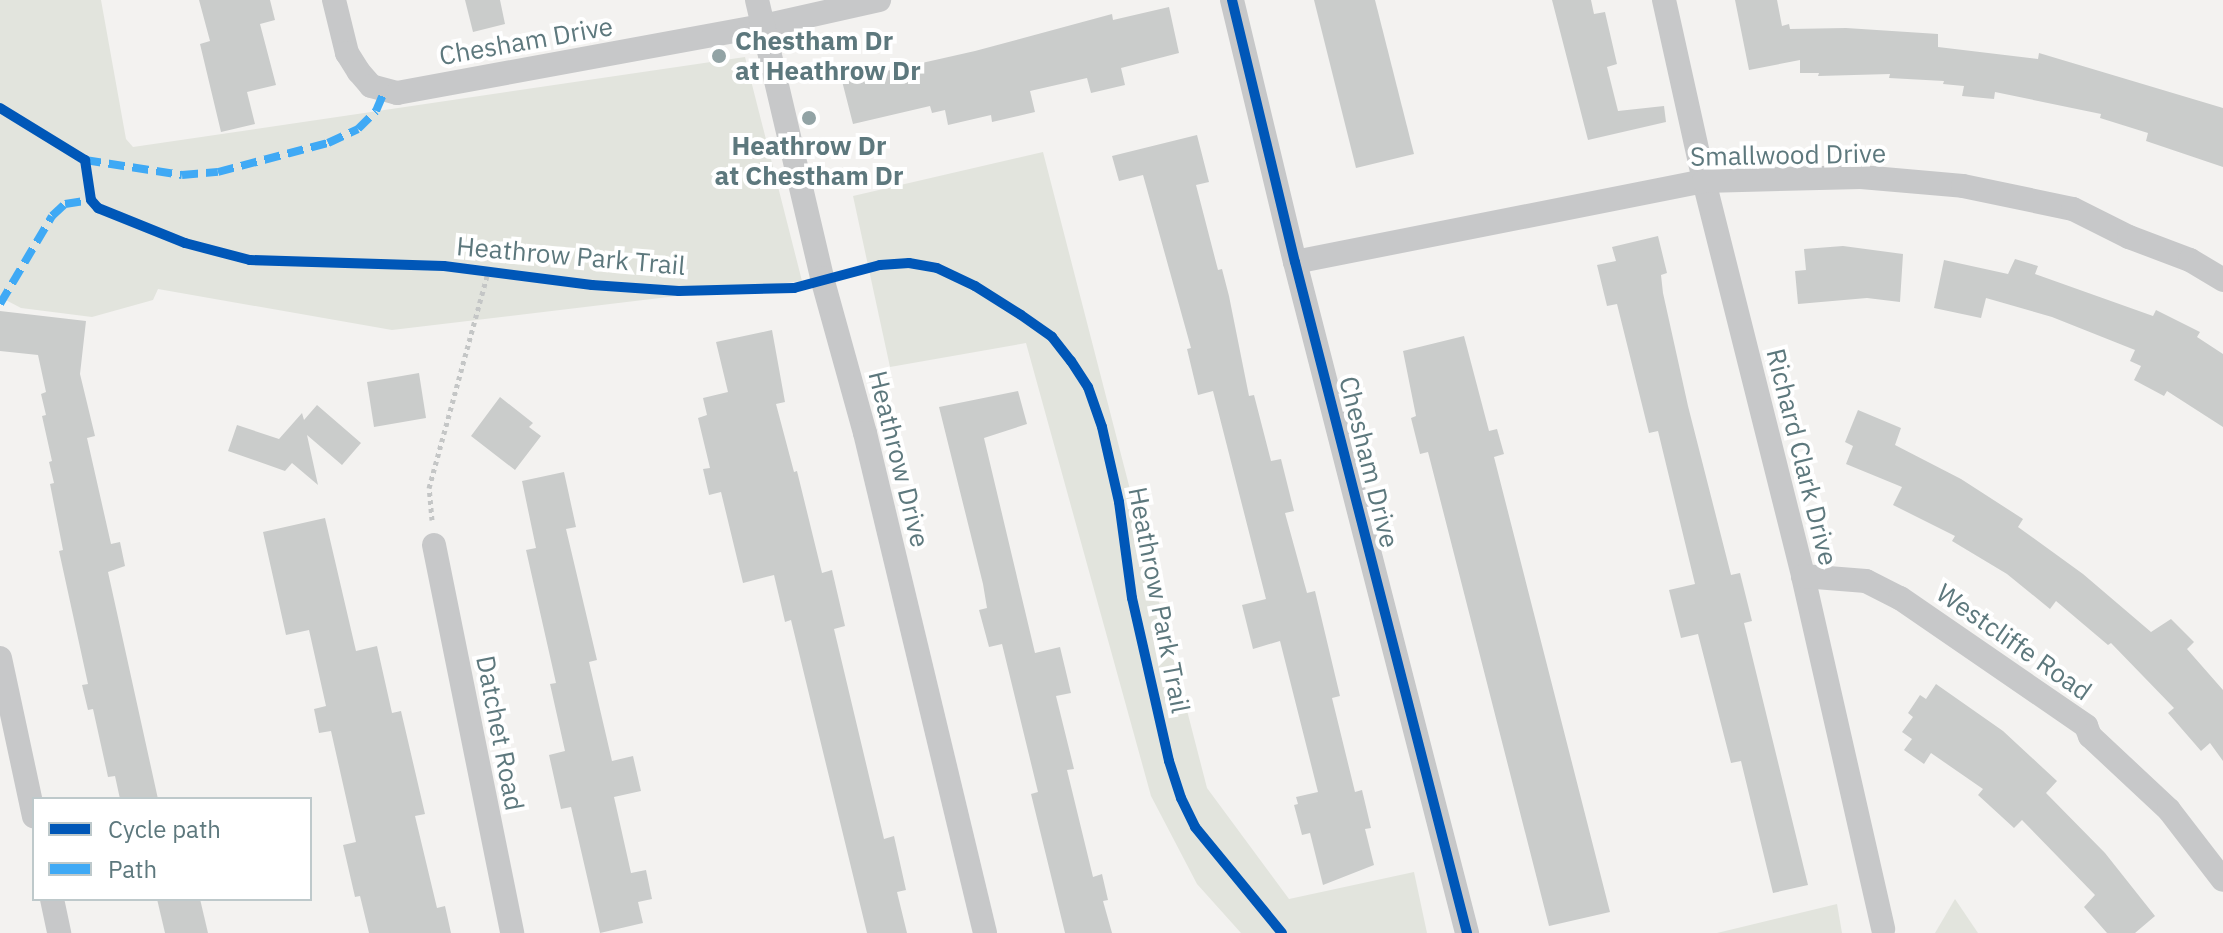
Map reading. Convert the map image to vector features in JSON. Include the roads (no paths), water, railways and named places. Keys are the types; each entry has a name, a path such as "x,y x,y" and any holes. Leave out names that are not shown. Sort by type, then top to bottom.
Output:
{"street":[{"name":"Chesham Drive","path":"334,0 347,53 371,86 397,93 763,26 879,0"},
{"name":"Heathrow Drive","path":"757,0 985,933"},
{"name":"Chesham Drive","path":"1232,0 1295,262 1467,933"},
{"name":"Richard Clark Drive","path":"1664,0 1704,181 1803,576 1883,929"},
{"name":"Smallwood Drive","path":"1295,262 1704,181 1861,177 2016,195 2073,209 2129,237 2190,260 2223,280"},
{"name":"Datchet Road","path":"434,545 512,933"},
{"name":"Westcliffe Road","path":"1803,576 1866,581 1900,598 1943,624 2043,700 2086,726 2090,736 2169,810 2223,880"},
{"path":"0,658 32,807"},
{"path":"52,901 59,933"}],"place":[{"name":"Chestham Dr at Heathrow Dr","path":"719,56"},
{"name":"Heathrow Dr at Chestham Dr","path":"809,118"}]}
